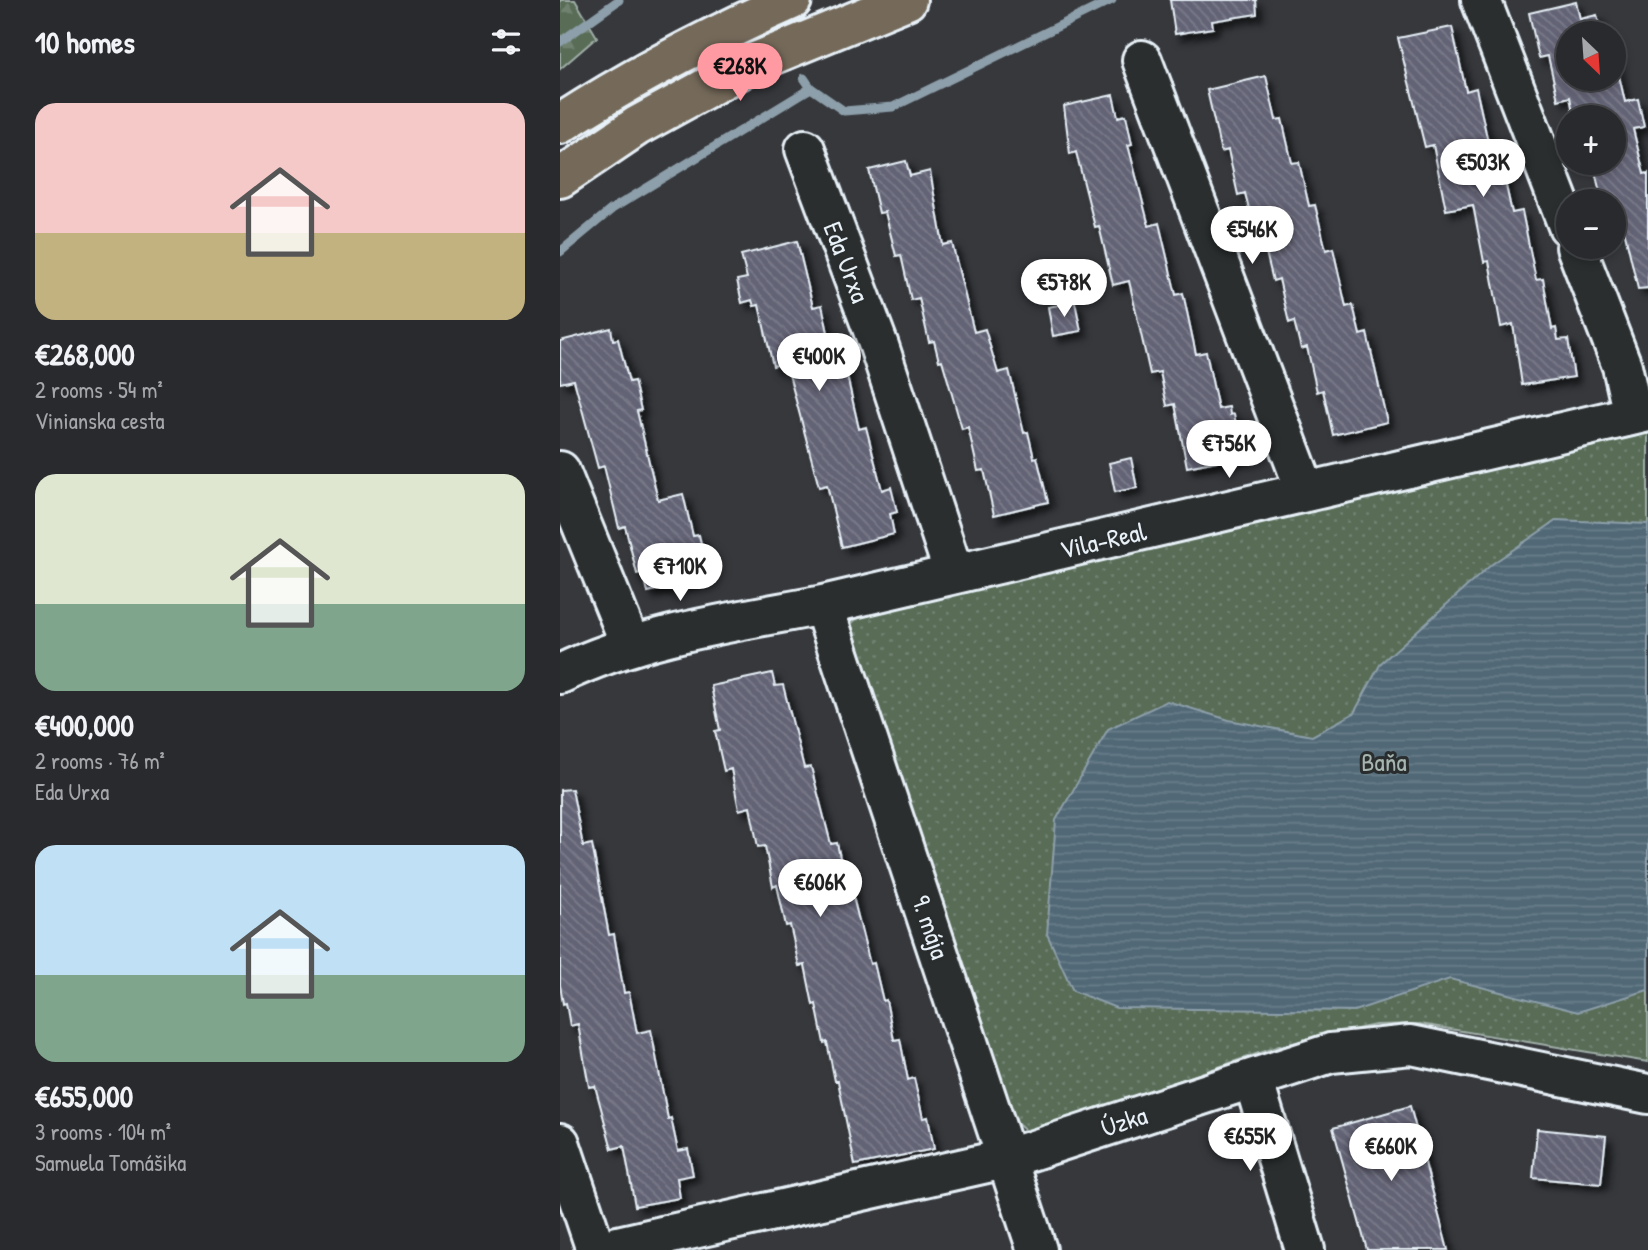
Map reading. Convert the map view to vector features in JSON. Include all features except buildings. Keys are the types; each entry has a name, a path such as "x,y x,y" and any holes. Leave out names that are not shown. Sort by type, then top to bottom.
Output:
{"main road":[{"path":"560,124 623,83 735,25 792,0"},
{"path":"560,178 637,125 748,65 907,0"}],"street":[{"path":"1481,0 1556,195"},
{"path":"1142,60 1306,492"},
{"name":"Eda Urxa","path":"805,149 879,346 954,574"},
{"path":"1581,259 1641,414"},
{"name":"Vila-Real","path":"560,674 631,646 823,605 1641,414"},
{"path":"560,471 631,646"},
{"name":"9. mája","path":"823,605 1009,1158 1037,1250"},
{"name":"Úzka","path":"598,1250 1009,1158 1331,1053 1411,1045 1648,1094"},
{"path":"1253,1079 1305,1250"},
{"path":"560,1143 598,1250"}],"green space":[{"path":"560,0 575,0 597,37 560,69"},
{"name":"Baňa","path":"1648,429 1648,1062 1420,1024 1375,1025 1279,1046 1028,1133 1013,1120 850,640 851,624 863,613"}],"water":[{"name":"Baňa","path":"1557,520 1648,524 1648,990 1578,1012 1450,979 1354,1011 1116,1008 1073,991 1047,934 1056,820 1108,729 1167,701 1229,720 1312,736 1354,713 1381,663 1492,564"}],"waterway":[{"path":"560,42 619,0"},
{"path":"804,78 811,88 844,111 893,107 1112,0"},
{"path":"560,252 612,209 811,88"}]}
